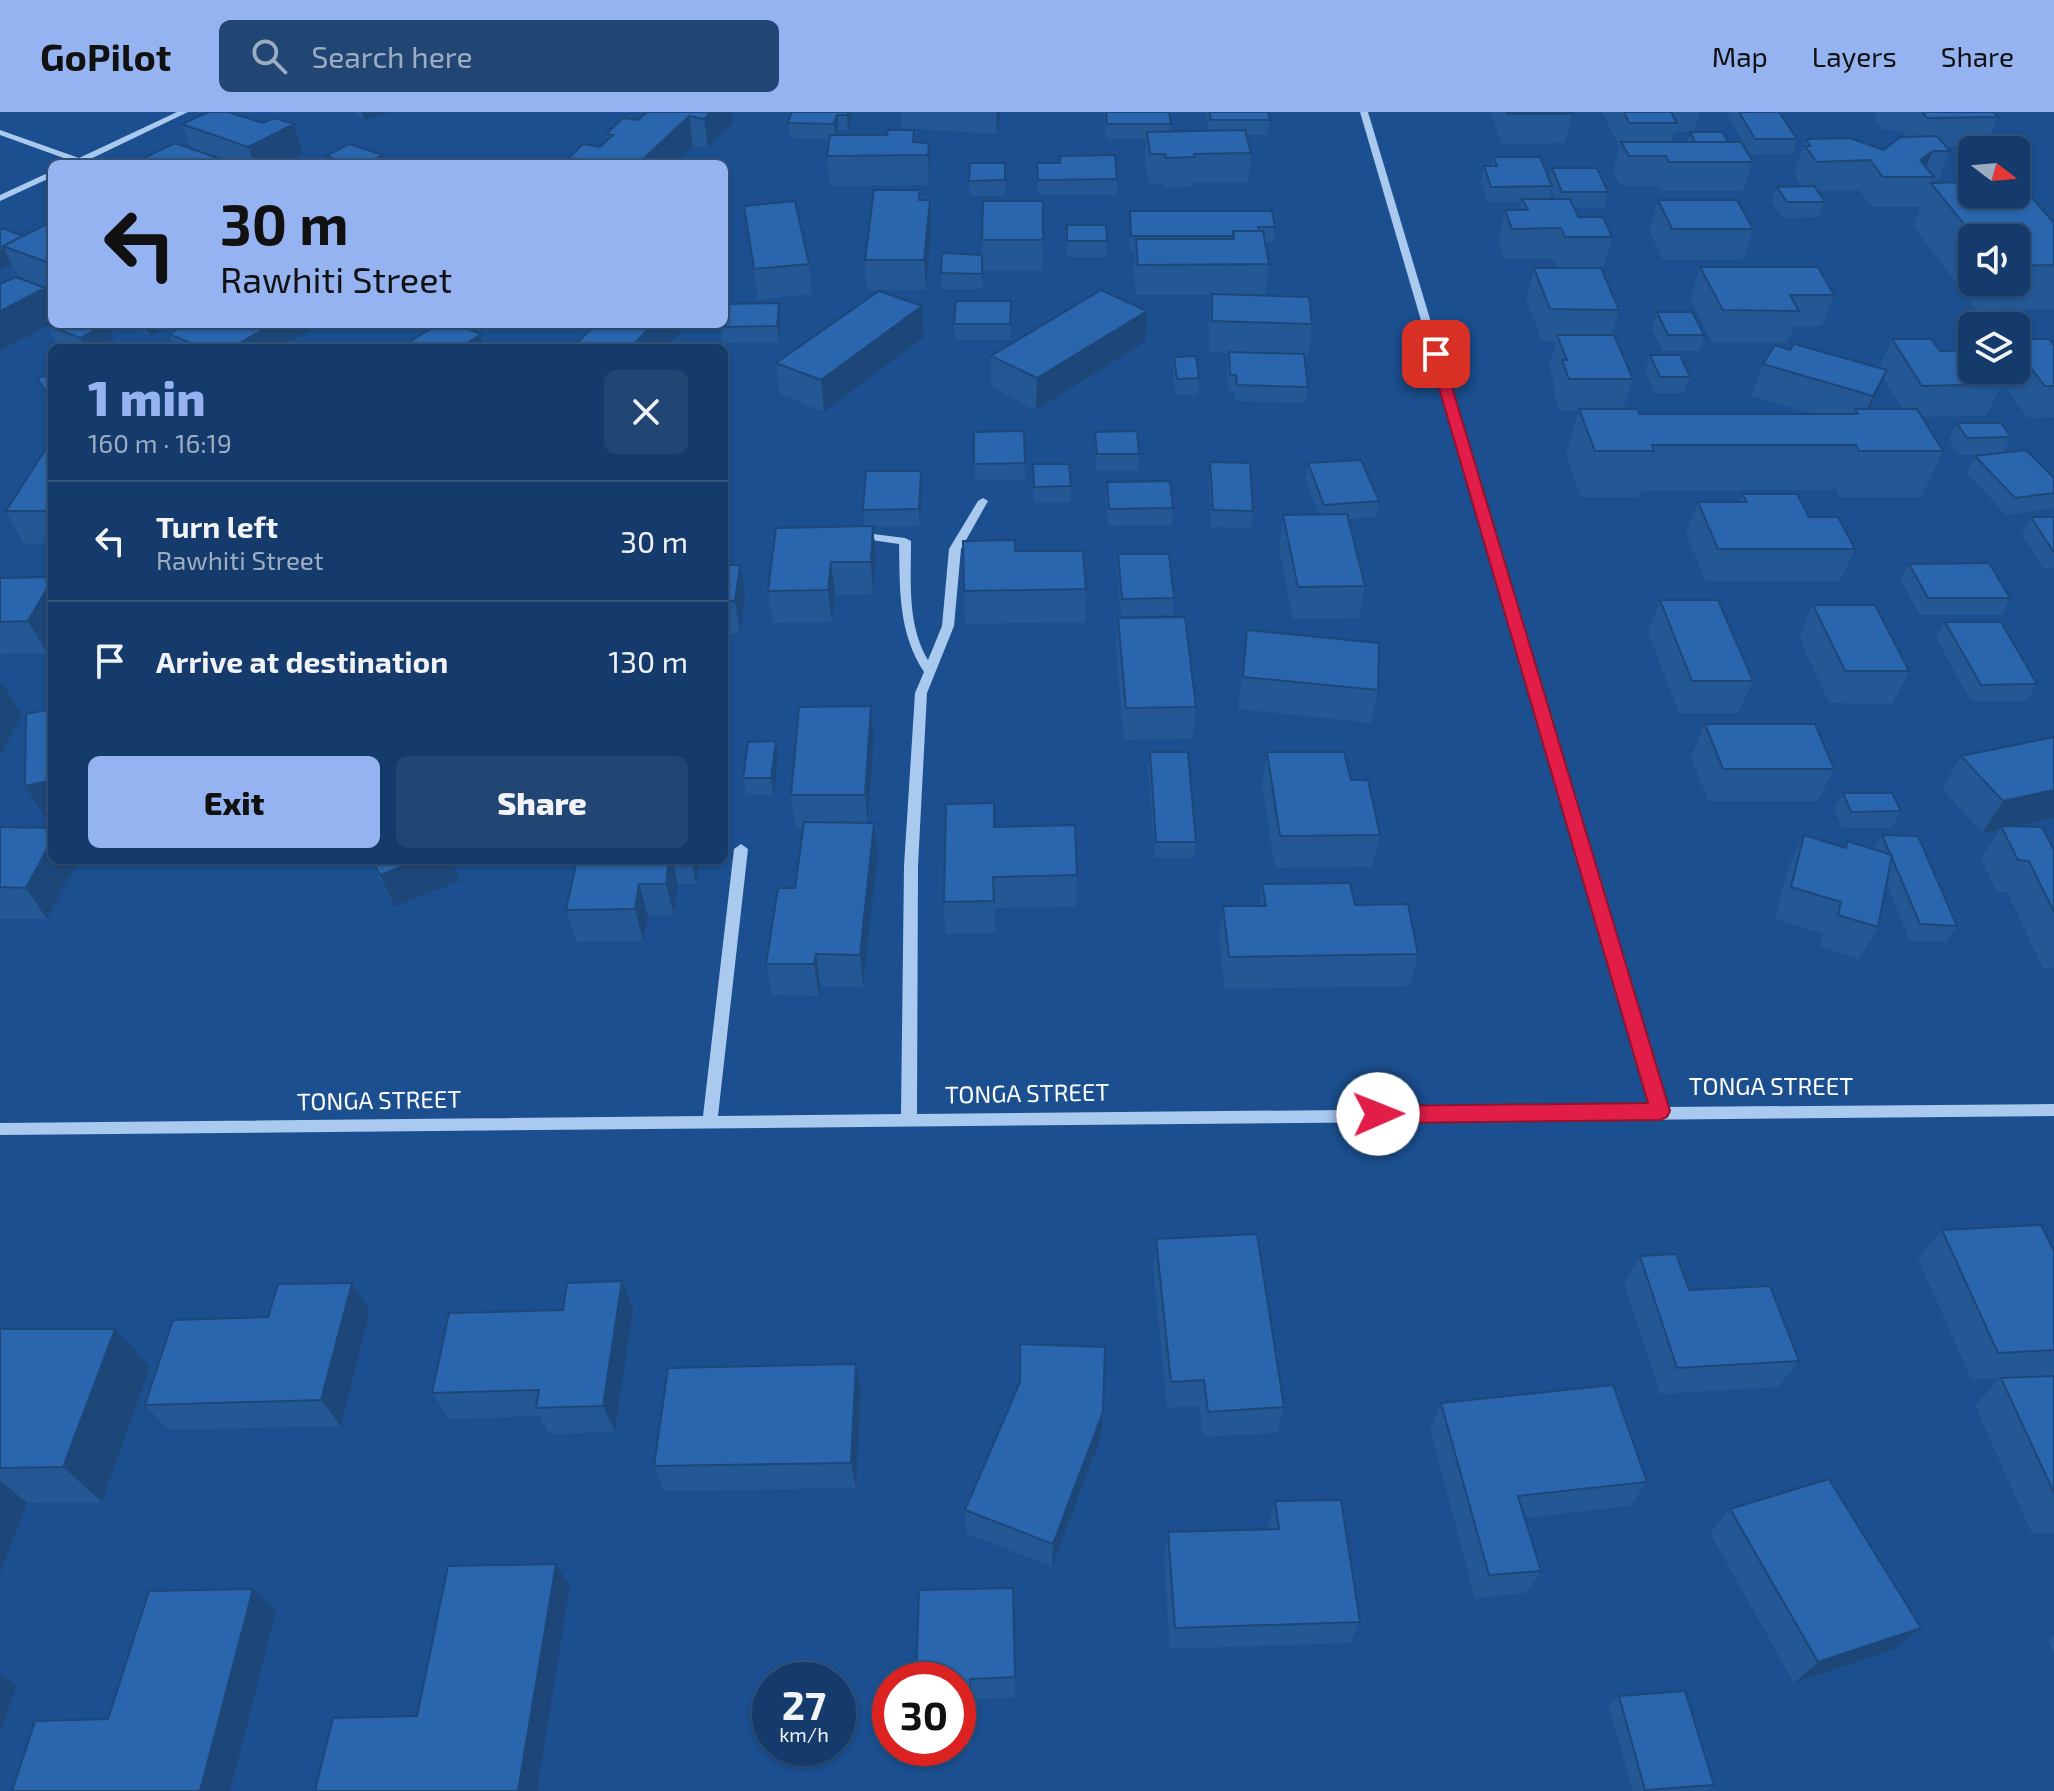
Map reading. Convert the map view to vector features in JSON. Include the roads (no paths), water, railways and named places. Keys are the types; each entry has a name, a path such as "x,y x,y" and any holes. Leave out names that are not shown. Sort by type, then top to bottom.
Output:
{"street":[{"path":"81,160 184,112"},
{"path":"1364,112 1660,1111"},
{"path":"0,132 72,160"},
{"path":"0,198 48,176"},
{"path":"909,1119 911,866 921,693 948,626 955,549 983,501"},
{"path":"842,535 905,541 908,631 915,653 929,671"},
{"path":"710,1121 741,849"},
{"name":"TONGA STREET","path":"0,1129 1660,1111 2054,1110"}]}
